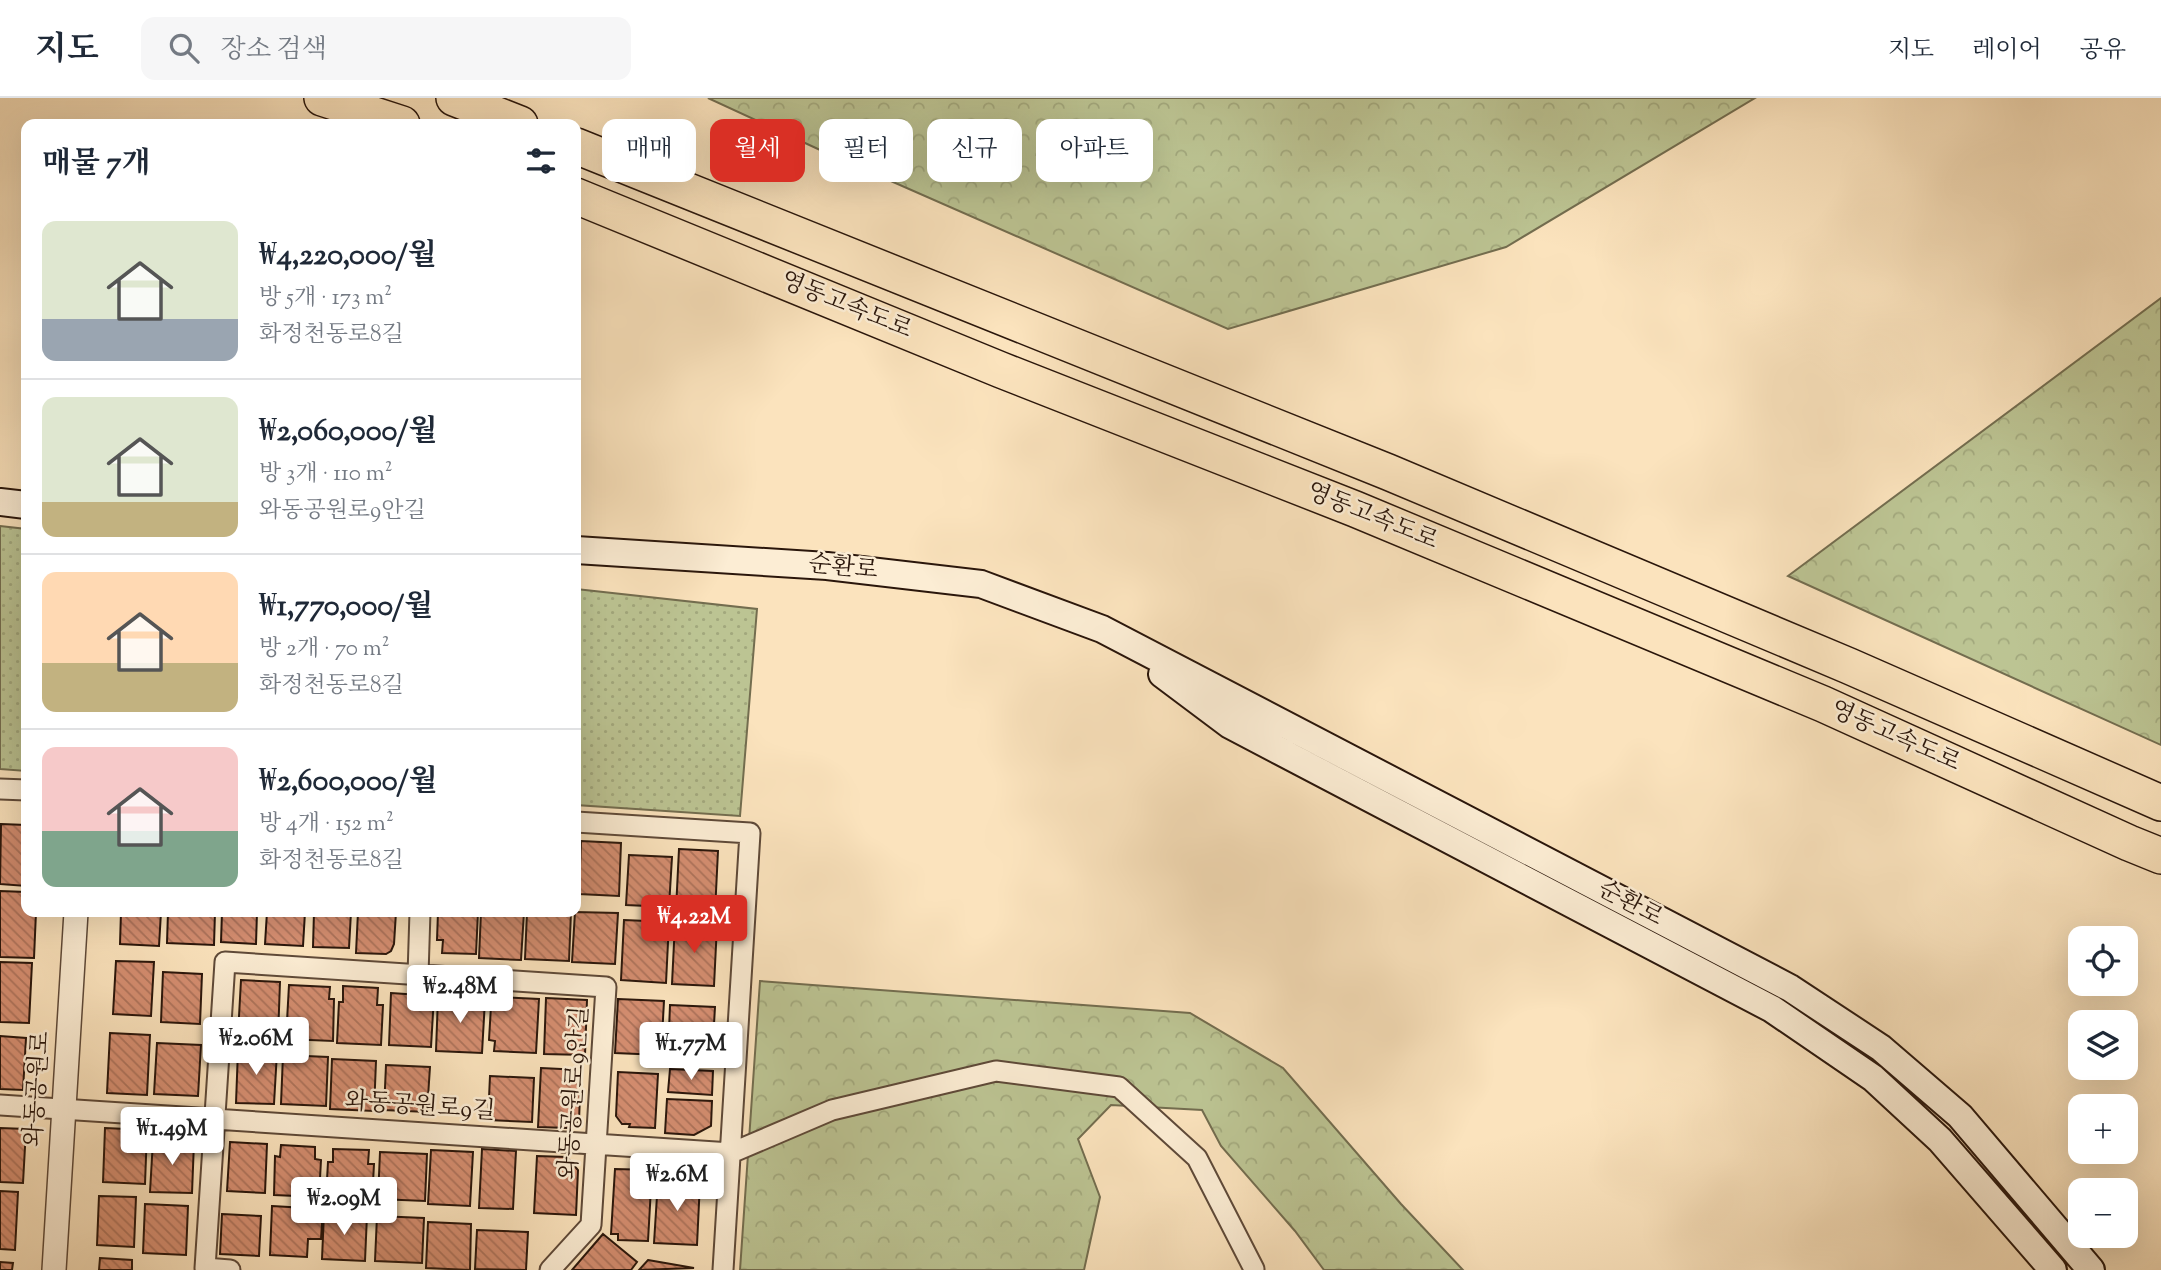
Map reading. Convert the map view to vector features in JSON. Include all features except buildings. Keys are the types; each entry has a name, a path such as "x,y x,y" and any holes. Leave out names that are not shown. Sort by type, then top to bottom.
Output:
{"highway":[{"path":"322,98 386,119"},
{"path":"454,98 507,119"},
{"name":"영동고속도로","path":"581,148 1388,472 1849,666 2161,803"},
{"name":"영동고속도로","path":"581,198 1355,509 1823,704 2161,856"}],"main road":[{"path":"0,502 21,504"},
{"name":"순환로","path":"581,550 827,566 981,584 1102,629 1802,995 1881,1048 1960,1116 2091,1270"},
{"name":"순환로","path":"1102,629 1230,725 1772,1009 1873,1079 1940,1140 2053,1270"}],"street":[{"path":"0,789 21,790"},
{"path":"581,822 750,833 723,1270"},
{"name":"와동공원로","path":"54,1270 76,917"},
{"path":"418,975 420,917"},
{"name":"와동공원로9안길","path":"230,1270 205,1268 225,962 607,987 591,1225 550,1270"},
{"path":"731,1153 832,1110 996,1071 1119,1087 1197,1158 1254,1269"},
{"name":"와동공원로9길","path":"0,1105 731,1153"}],"green space":[{"path":"708,98 1755,98 1506,247 1228,329 893,182 913,182 913,119 819,119 819,149 805,143 805,119 753,119"},
{"path":"2161,298 2161,745 1788,576"},
{"path":"0,526 21,528 21,771 0,769"},
{"path":"581,590 757,609 740,816 581,805"},
{"path":"760,981 1190,1013 1283,1068 1401,1204 1463,1270 1324,1270 1295,1231 1221,1146 1202,1110 1111,1105 1078,1139 1100,1197 1084,1270 740,1270"}]}
